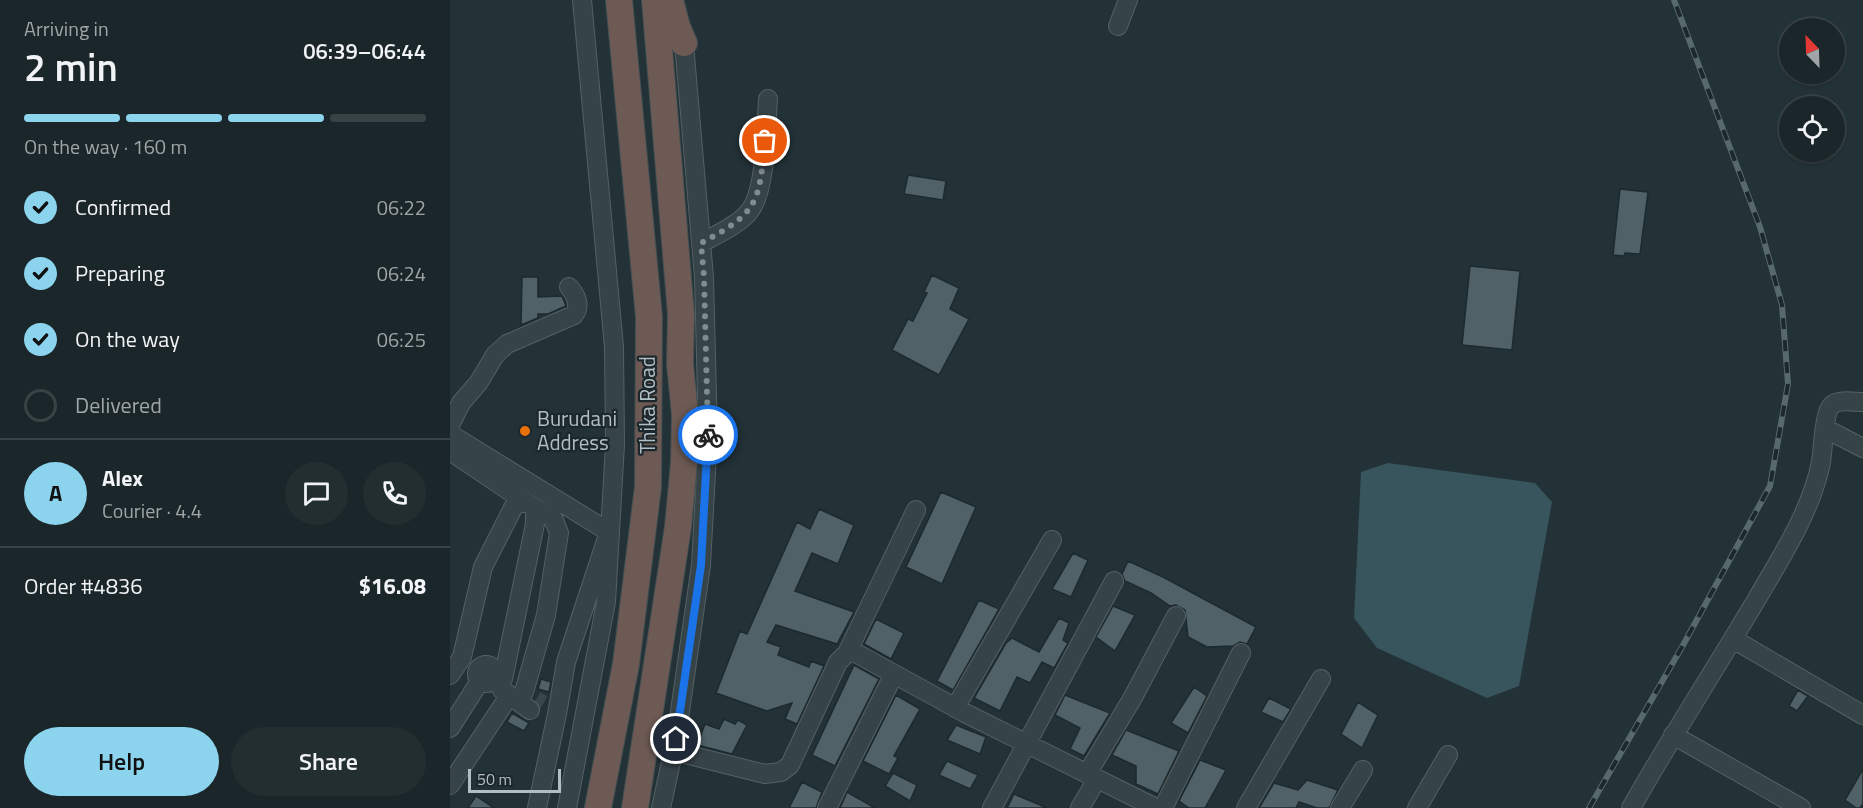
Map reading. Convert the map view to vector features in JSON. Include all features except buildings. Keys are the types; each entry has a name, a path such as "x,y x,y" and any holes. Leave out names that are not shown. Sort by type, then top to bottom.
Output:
{"highway":[{"name":"Thika Road","path":"598,808 626,664 648,487 649,317 620,0"},
{"name":"Thika Road","path":"635,808 676,539 684,463 685,415 680,364 681,314 655,0"},
{"path":"670,0 684,44"}],"street":[{"name":"Thika Road","path":"567,808 606,602 615,444 614,347 582,0"},
{"path":"661,808 674,752 701,565 708,448 704,277 681,0"},
{"path":"1118,26 1128,0"},
{"path":"701,243 728,229 751,209 761,183 768,99"},
{"path":"450,425 460,403 479,382 495,355 507,344 574,315 578,310 578,300 568,287"},
{"path":"1631,808 1672,735 1733,639 1787,546 1817,480 1827,412 1831,405 1838,402 1863,402"},
{"path":"1826,429 1863,448"},
{"path":"450,434 609,532 566,662 518,696 450,728"},
{"path":"450,451 553,518 559,533 546,615 518,696 450,785"},
{"path":"450,675 462,657 483,567 514,506 530,505"},
{"path":"530,505 535,524 518,696 537,808"},
{"path":"674,752 756,773 774,774 786,770 838,662 847,653 916,510"},
{"path":"955,708 1052,540"},
{"path":"992,808 1114,581"},
{"path":"1080,808 1092,776 1176,616"},
{"path":"1733,639 1863,715"},
{"path":"847,653 854,652 955,708 1156,808"},
{"path":"1163,808 1241,653"},
{"path":"462,657 518,696"},
{"path":"827,808 894,674"},
{"path":"1246,808 1321,679"},
{"path":"1672,735 1801,808"},
{"path":"1417,808 1448,755"},
{"path":"1340,808 1363,770"}],"water":[{"path":"1388,463 1535,483 1552,502 1519,686 1487,698 1377,648 1354,618 1361,472"}],"tunnel":[{"path":"536,700 543,704"}],"railway":[{"path":"1589,808 1682,647 1770,486 1788,384 1782,305 1760,227 1674,0"}],"way so far":[{"path":"708,435 701,243 728,229 751,209 761,183 765,141"}],"place":[{"name":"Burudani Address","path":"525,431"}],"route":[{"path":"676,739 701,565 708,435"}]}
